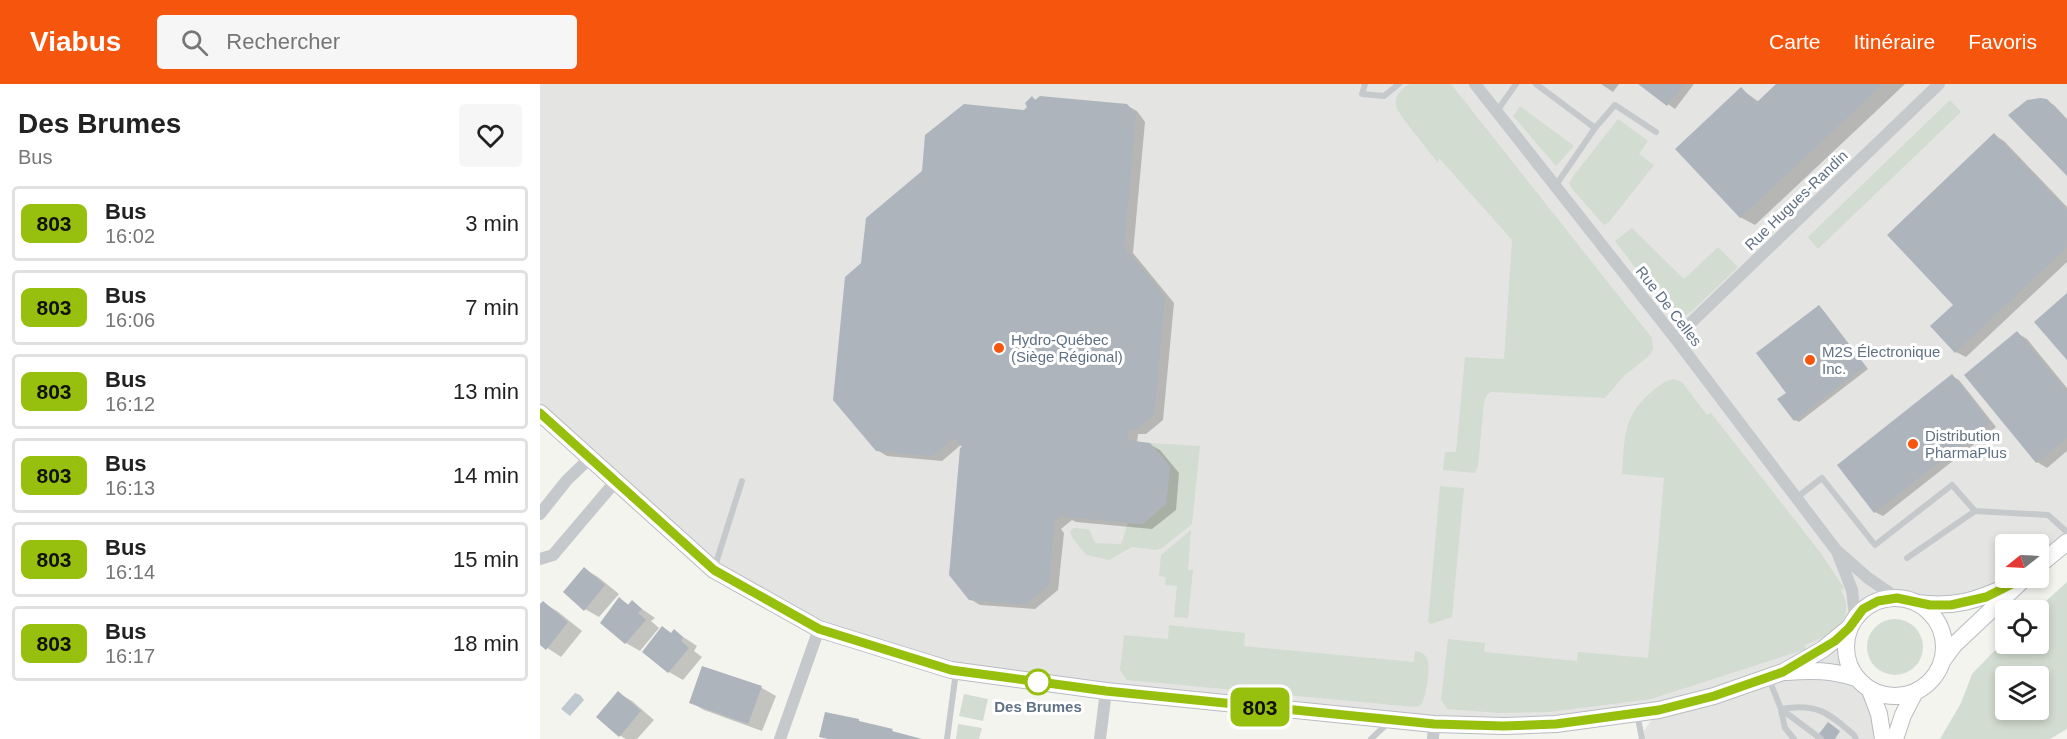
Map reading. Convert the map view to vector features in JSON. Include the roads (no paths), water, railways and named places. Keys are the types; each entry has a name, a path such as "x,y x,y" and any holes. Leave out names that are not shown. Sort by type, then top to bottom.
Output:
{"main road":[{"path":"540,413 714,570 819,629 956,671 1106,691 1392,720 1434,732 1556,724 1659,710 1714,696 1776,674 1822,650 1870,604 1897,598 1916,603 1951,605 1968,603 2004,588"},
{"path":"2049,557 2067,542"},
{"path":"1942,661 1954,645 2014,588"},
{"path":"1776,674 1820,670 1839,672 1856,678 1870,690 1881,695 1892,697 1916,692 1927,685 1937,674 1944,647 1942,633 1936,621 1928,610 1916,603"},
{"path":"1852,623 1845,648 1847,660 1856,678"},
{"path":"1870,690 1879,714 1883,739"},
{"path":"1895,739 1905,709 1916,692"}],"street":[{"name":"Rue De Celles","path":"1475,84 1675,338 1836,550 1868,578 1897,598"},
{"name":"Rue Hugues-Randin","path":"1675,338 1939,84"},
{"path":"540,514 567,480 590,458"},
{"path":"540,559 553,555 615,482"},
{"name":"Rue De Celles","path":"1836,550 1852,590 1852,623"},
{"path":"780,739 819,629"},
{"path":"1100,739 1106,691"}],"lane":[{"path":"1365,84 1362,94 1384,96 1399,84"},
{"path":"1497,112 1516,84"},
{"path":"1536,84 1595,128"},
{"path":"1555,186 1595,128 1616,105 1656,132"},
{"path":"1796,498 1822,478 1875,545 1952,485 1975,511"},
{"path":"714,570 742,482"},
{"path":"1907,558 1975,511 2048,515 2067,532"},
{"path":"947,739 956,671"},
{"path":"1776,674 1780,709 1785,728 1794,739"},
{"path":"1780,709 1809,706 1823,712 1846,728 1856,739"},
{"path":"1780,709 1821,739"},
{"path":"1637,713 1642,739"},
{"path":"1371,739 1392,720"}],"place":[{"name":"Hydro-Québec (Siège Régional)","path":"999,348"},
{"name":"M2S Électronique Inc.","path":"1810,360"},
{"name":"Distribution PharmaPlus","path":"1913,444"},
{"name":"Des Brumes","path":"1038,682"}]}
